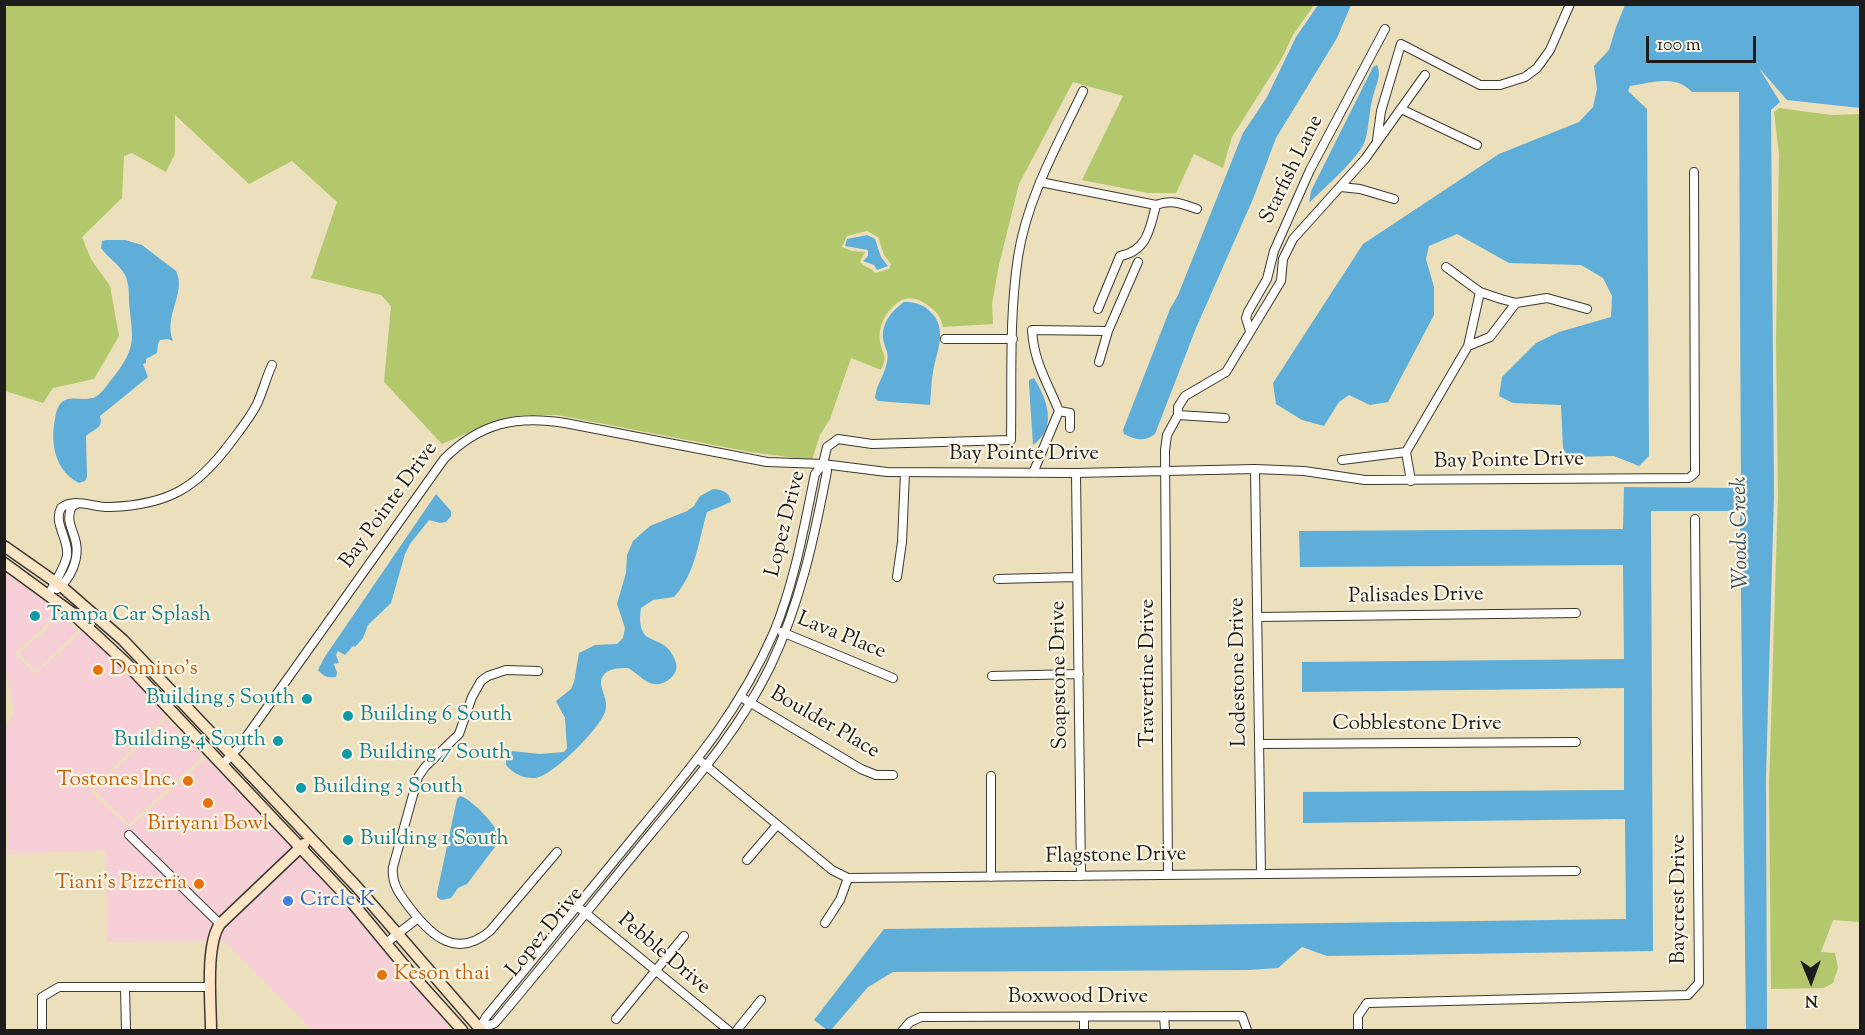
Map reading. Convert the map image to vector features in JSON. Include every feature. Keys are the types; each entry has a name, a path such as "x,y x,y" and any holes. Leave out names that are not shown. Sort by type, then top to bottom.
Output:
{"main road":[{"path":"4,546 58,583 105,623 356,886 480,1030"},
{"path":"4,563 49,594 108,645 350,900 462,1030"},
{"path":"153,692 163,682"},
{"path":"212,1030 212,942 220,924 310,837"},
{"path":"451,1017 451,1030"}],"street":[{"path":"1377,143 1381,111 1401,44 1480,85 1500,85 1525,77 1537,68 1550,50 1570,4"},
{"name":"Starfish Lane","path":"1250,330 1246,318 1248,312 1267,279 1274,252 1310,170 1385,29"},
{"name":"Travertine Drive","path":"1168,874 1165,471 1167,435 1185,396 1226,372 1281,281 1283,260 1293,239 1341,187 1377,143 1425,75"},
{"path":"823,464 827,447 838,439 872,444 1011,441 1013,339 1018,256 1036,191 1083,91"},
{"path":"1401,109 1478,145"},
{"name":"Bay Pointe Drive","path":"222,765 233,755 435,470 454,449 484,430 514,420 545,420 767,462 823,464 869,471 905,473 1076,473 1255,469 1304,471 1365,480 1411,481 1689,478 1695,473 1694,172"},
{"path":"1040,182 1156,205 1167,201 1178,202 1197,209"},
{"path":"1341,187 1360,189 1394,199"},
{"path":"1098,309 1120,256 1141,248 1156,205"},
{"path":"1099,362 1108,331 1138,262"},
{"path":"1446,267 1480,292 1516,303 1547,298 1587,309"},
{"path":"1411,481 1406,452 1468,346 1480,292"},
{"path":"1468,346 1490,337 1516,303"},
{"path":"1033,473 1059,411 1040,372 1033,347 1032,330 1108,331"},
{"path":"945,339 1013,339"},
{"path":"49,594 58,583 68,552 59,521 59,512 68,504 78,503 105,508 137,504 164,498 191,485 213,466 250,416 261,396 272,365"},
{"path":"1059,411 1070,413 1070,428"},
{"path":"1178,415 1225,418"},
{"path":"1342,460 1406,452"},
{"name":"Lopez Drive","path":"823,464 827,471 812,550 799,595 769,669 750,703 706,766 495,1023 480,1030 486,1017 698,759 741,697 775,629 797,563 815,474 823,464"},
{"name":"Lodestone Drive","path":"1255,469 1261,873"},
{"path":"897,577 902,542 905,473"},
{"name":"Soapstone Drive","path":"1076,473 1082,876"},
{"name":"Baycrest Drive","path":"1358,1030 1358,1016 1367,1003 1688,995 1699,983 1695,519"},
{"path":"998,579 1077,577"},
{"name":"Palisades Drive","path":"1257,617 1576,613"},
{"name":"Lava Place","path":"775,629 893,678"},
{"path":"538,671 506,670 484,678 474,693 459,734 425,767 418,777 392,873 396,890 432,934 457,944 468,944 480,940 490,931 557,852"},
{"path":"992,676 1079,674"},
{"name":"Boulder Place","path":"741,697 861,769 876,775 893,775"},
{"name":"Cobblestone Drive","path":"1259,744 1576,742"},
{"path":"698,759 835,873 848,878 840,900 825,923"},
{"path":"991,776 991,877"},
{"path":"747,860 777,825"},
{"path":"129,834 220,924"},
{"name":"Flagstone Drive","path":"848,878 1576,871"},
{"name":"Pebble Drive","path":"577,906 655,973 728,1030"},
{"path":"386,943 418,918"},
{"path":"616,1019 684,936"},
{"path":"42,1030 42,998 59,987 211,987"},
{"path":"125,988 126,1030"},
{"path":"736,1030 761,1000"},
{"path":"1164,1016 1165,1030"},
{"name":"Boxwood Drive","path":"903,1030 910,1022 921,1017 1164,1016 1242,1016 1247,1030"},
{"path":"1084,1017 1084,1030"}],"shaded area":[{"path":"5,568 49,599 106,648 295,847 220,919 129,829 124,835 215,925 208,941 107,942 106,850 8,854 4,732 14,711 5,669","holes":["58,610 71,618 81,630 35,674 16,652 43,628","167,715 207,757 129,828 91,792 91,789"]},
{"path":"59,613 78,630 36,671 19,653 45,631"},
{"path":"167,719 203,756 129,824 94,790"},
{"path":"301,853 447,1019 448,1030 312,1030 224,941 216,941 223,927"}],"green space":[{"path":"4,5 1314,5 1293,35 1282,58 1232,137 1223,168 1194,154 1176,193 1148,193 1082,180 1123,96 1073,82 1019,184 999,265 992,304 993,324 943,327 937,314 920,300 913,298 900,301 887,314 880,330 880,342 885,358 881,370 851,358 830,419 820,435 812,460 750,452 557,415 523,415 504,418 442,444 384,382 391,306 381,295 311,278 337,202 292,161 249,184 175,115 175,154 166,172 132,153 124,156 122,198 82,237 91,259 110,286 119,336 94,379 53,388 43,403 5,391","holes":["867,231 878,237 884,255 891,264 889,269 875,273 860,262 865,252 842,247 847,236"]},
{"path":"1779,108 1831,115 1860,114 1860,922 1833,920 1821,952 1835,953 1838,968 1833,983 1824,988 1771,989 1769,787 1778,494 1776,340 1779,155 1774,112"}],"water":[{"path":"1318,5 1351,5 1337,38 1276,138 1253,199 1196,328 1155,434 1144,439 1128,436 1123,430 1243,133 1267,97 1296,37"},
{"name":"Woods Creek","path":"1625,5 1860,5 1860,108 1787,100 1759,68 1780,102 1771,110 1774,494 1766,778 1767,1030 1746,1030 1740,511 1651,511 1653,951 1327,956 1302,947 1278,968 1249,970 893,972 868,987 831,1030 827,1030 814,1020 884,929 1626,919 1625,819 1303,823 1303,792 1624,790 1624,688 1302,692 1302,662 1624,659 1623,565 1300,567 1299,531 1623,529 1624,487 1741,488 1739,92 1692,92 1685,86 1670,81 1630,86 1628,91 1647,109 1649,456 1639,466 1614,456 1568,457 1563,448 1561,405 1513,403 1499,396 1502,377 1536,343 1559,332 1611,317 1612,296 1603,278 1581,265 1509,263 1457,234 1429,246 1426,259 1434,287 1434,315 1388,402 1370,405 1349,395 1339,402 1324,426 1302,420 1276,404 1273,383 1363,244 1499,154 1579,122 1593,107 1597,89 1594,66 1609,50"},
{"path":"1377,65 1379,76 1362,148 1309,203 1311,191 1373,67"},
{"path":"867,235 875,239 881,257 888,266 877,270 874,265 863,261 868,256 868,250 845,246 847,239"},
{"path":"125,240 142,245 176,271 179,288 171,322 173,341 160,340 157,353 146,359 146,363 143,364 148,377 100,416 99,426 86,436 87,477 85,481 79,483 64,471 56,456 53,437 58,408 66,400 88,399 100,394 122,365 132,341 127,281 123,271 101,248 102,241"},
{"path":"904,302 921,305 938,322 940,338 932,376 930,405 878,401 875,398 888,359 883,331 887,319"},
{"path":"1034,378 1046,404 1048,422 1041,438 1033,445 1029,380"},
{"path":"713,489 725,492 731,502 707,512 692,567 681,588 674,597 653,600 641,608 640,623 643,632 646,636 664,645 673,655 676,663 674,674 665,682 654,684 645,681 628,668 608,671 601,680 606,702 605,712 585,740 543,776 531,778 515,773 506,765 506,758 512,751 540,754 564,752 567,748 565,718 556,701 571,689 579,653 595,645 617,644 623,638 625,628 617,604 626,573 627,555 633,541 650,526 687,511 694,506 700,496"},
{"path":"436,494 451,511 451,516 446,522 429,520 405,554 391,603 368,625 363,638 355,647 353,646 345,655 338,651 336,655 339,663 334,664 336,677 324,676 318,670 324,658"},
{"path":"460,796 484,814 501,839 467,884 458,888 451,898 441,900 437,897 437,893 457,799"}],"place":[{"name":"Tampa Car Splash","path":"35,616"},
{"name":"Domino's","path":"98,670"},
{"name":"Building 5 South","path":"307,699"},
{"name":"Building 6 South","path":"348,716"},
{"name":"Building 4 South","path":"278,741"},
{"name":"Building 7 South","path":"347,754"},
{"name":"Tostones Inc.","path":"188,781"},
{"name":"Building 3 South","path":"301,788"},
{"name":"Biriyani Bowl","path":"208,803"},
{"name":"Building 1 South","path":"348,840"},
{"name":"Tiani's Pizzeria","path":"199,884"},
{"name":"Circle K","path":"288,901"},
{"name":"Keson thai","path":"382,975"}]}
